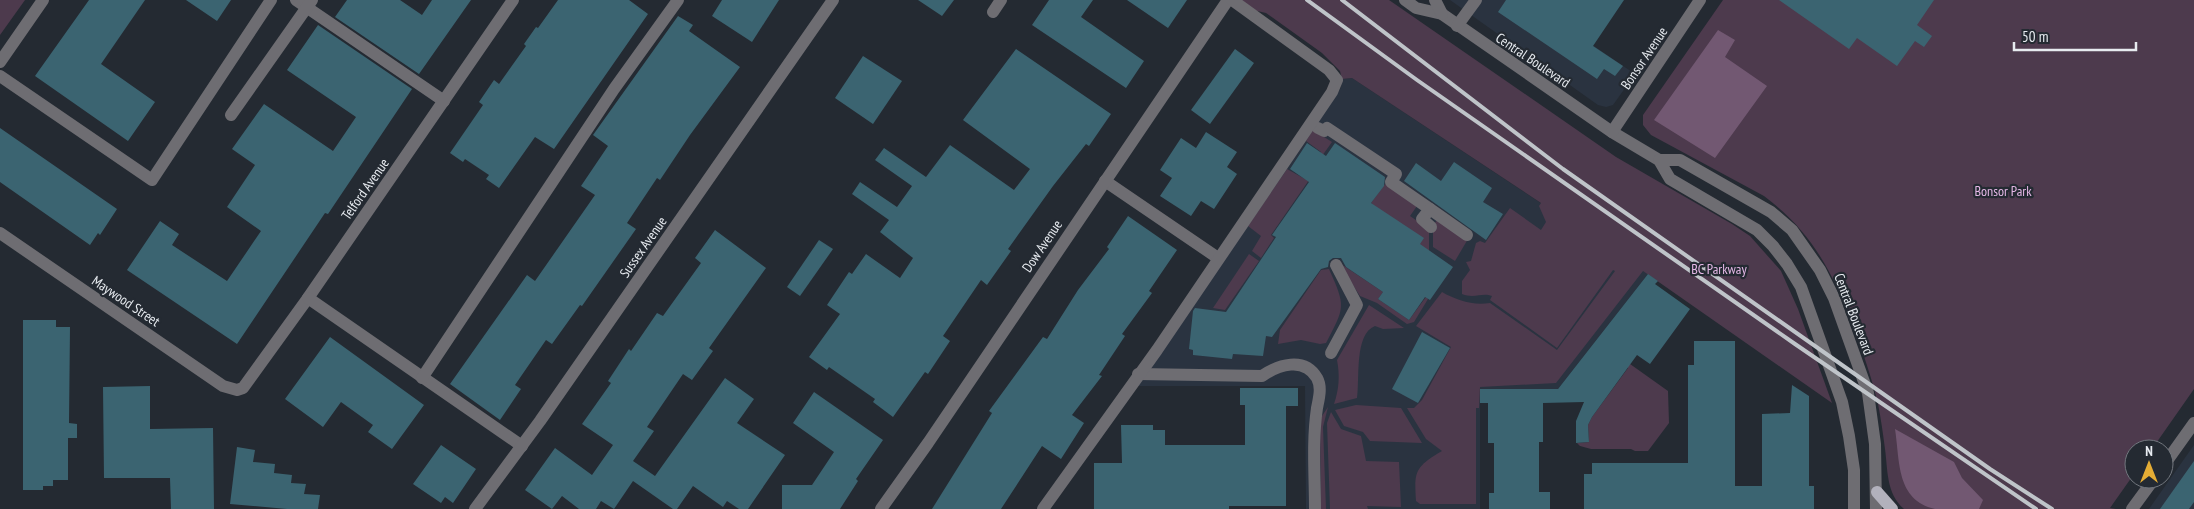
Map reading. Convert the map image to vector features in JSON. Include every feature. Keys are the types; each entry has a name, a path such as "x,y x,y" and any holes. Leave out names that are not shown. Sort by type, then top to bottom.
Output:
{"main road":[{"path":"1877,492 1892,509"}],"street":[{"path":"0,62 43,0"},
{"path":"0,76 152,180 271,0"},
{"name":"Telford Avenue","path":"237,390 248,382 308,298 513,0"},
{"path":"422,378 614,89 678,0"},
{"name":"Sussex Avenue","path":"475,509 522,446 833,0"},
{"path":"993,12 1001,0"},
{"path":"1043,509 1332,92 1337,80 1329,70 1230,0"},
{"name":"Dow Avenue","path":"881,509 1230,0"},
{"name":"Central Boulevard","path":"1405,0 1416,8 1442,14"},
{"name":"Central Boulevard","path":"1435,0 1442,14 1457,26 1612,132 1660,160 1680,160 1771,212 1792,230 1820,270 1834,298 1868,394 1875,444 1876,509"},
{"path":"1457,26 1476,0"},
{"name":"Bonsor Avenue","path":"1612,132 1700,0"},
{"path":"230,116 305,2 444,101"},
{"path":"1318,128 1324,132 1327,128 1335,138 1396,174 1391,182 1467,235"},
{"name":"Central Boulevard","path":"1660,160 1670,179 1757,230 1787,264 1801,287 1842,402 1854,470 1854,509"},
{"path":"1105,181 1218,258"},
{"path":"1430,209 1422,218 1431,227"},
{"name":"Maywood Street","path":"0,233 223,386 237,390"},
{"path":"1331,353 1357,305 1336,265"},
{"path":"308,298 522,446"},
{"path":"1138,374 1262,376 1272,369 1288,363 1298,364 1308,369 1316,377 1320,390 1314,430 1315,509"},
{"path":"2174,451 2194,423"},
{"path":"2132,509 2147,489"}],"shaded area":[{"path":"1450,0 1526,0 1635,74 1613,105 1606,107 1598,105"},
{"path":"1718,30 1735,40 1725,57 1767,86 1715,158 1654,120"},
{"path":"1352,78 1648,274 1558,389 1480,390 1480,509 1306,509 1305,386 1130,386 1333,100 1341,87 1342,79"},
{"path":"1895,429 1954,462 1962,478 1983,500 1979,509 1935,509 1922,504 1913,497 1902,478"},
{"path":"2194,445 2194,509 2149,509 2163,489 2174,489 2174,473"}],"green space":[{"path":"0,0 25,0 0,35"},
{"name":"BC Parkway","path":"1240,0 1389,0 1616,157 1750,236 1781,271 1798,309 1832,403 1643,271 1556,383 1480,387 1479,408 1476,408 1476,504 1420,504 1416,501 1415,483 1418,471 1426,461 1442,451 1426,439 1407,408 1414,408 1422,400 1451,347 1416,326 1442,292 1465,302 1477,304 1490,303 1557,350 1615,271 1613,270 1557,348 1490,300 1492,296 1462,294 1462,281 1470,270 1466,262 1471,261 1476,243 1480,241 1485,243 1510,208 1541,230 1546,222 1539,206 1541,203 1352,78 1342,79 1340,71 1322,53 1266,13 1253,10"},
{"name":"Bonsor Park","path":"1723,0 2194,0 2194,389 2159,439 2124,439 2124,488 2110,508 2116,509 1904,509 1898,503 1891,489 1876,394 1867,364 1845,305 1818,253 1795,223 1764,196 1651,135 1643,125 1643,115"},
{"path":"1313,130 1332,142 1322,156 1321,152 1306,141"},
{"path":"1315,166 1318,167 1271,235 1274,238 1261,258 1252,251 1261,236 1248,226 1287,169 1305,179"},
{"path":"1385,184 1417,206 1410,216 1429,229 1429,253 1371,203"},
{"path":"1439,218 1468,239 1455,261 1433,247 1433,225"},
{"path":"1249,254 1259,261 1225,310 1213,308"},
{"path":"1341,264 1383,292 1378,299 1409,320 1426,297 1428,299 1414,322 1407,324 1377,303 1360,296"},
{"path":"1329,269 1341,300 1341,307 1337,322 1326,343 1320,344 1301,340 1278,344 1280,330 1321,270"},
{"path":"1369,305 1404,328 1383,329 1375,326 1368,331 1361,347 1359,358 1357,398 1334,404 1338,382 1337,360"},
{"path":"1623,359 1668,391 1669,423 1648,451 1591,449 1580,446 1577,443 1589,442 1588,425 1592,417 1628,368"},
{"path":"1356,405 1401,408 1422,443 1370,441 1363,432 1344,426 1335,410"},
{"path":"1328,407 1323,427 1326,509 1321,509 1320,419"},
{"path":"1331,412 1341,429 1361,436 1366,461 1399,462 1401,507 1367,506 1368,509 1330,509 1327,423"}],"building":[{"path":"89,0 145,0 101,64 155,102 128,141 35,76"},
{"path":"186,0 231,0 217,21"},
{"path":"347,0 400,0 422,15 432,0 471,0 419,74 335,17"},
{"path":"558,0 629,0 648,14 554,149 535,137 499,188 486,179 489,175 465,159 463,162 450,153 483,105 479,102 494,80 499,84 526,46 524,44"},
{"path":"722,0 779,0 752,42 712,16"},
{"path":"918,0 954,0 942,16"},
{"path":"1049,0 1093,0 1081,17 1144,61 1126,88 1032,25"},
{"path":"1127,0 1187,0 1168,28"},
{"path":"1506,0 1624,0 1593,46 1623,66 1615,76 1604,69 1597,79 1498,12"},
{"path":"1779,0 1934,0 1917,25 1932,36 1924,47 1915,41 1897,66 1857,38 1849,49"},
{"path":"678,16 693,25 689,31 740,67 690,135 660,180 657,178 627,223 636,229 582,306 580,305 552,344 546,340 515,385 521,389 500,420 450,384 527,275 535,281 595,195 581,186 608,146 593,135"},
{"path":"318,25 412,89 328,214 325,213 237,344 127,270 160,221 179,234 172,245 227,281 261,231 227,207 255,165 232,149 264,104 333,151 356,117 287,70"},
{"path":"1016,49 1111,114 1089,146 1086,144 1053,186 1008,249 1011,251 987,285 981,280 943,336 950,341 928,374 925,372 893,417 873,402 875,399 829,367 827,370 809,357 840,314 827,305 849,272 852,274 866,254 900,278 913,258 880,232 889,220 852,194 860,182 897,207 912,186 875,160 884,148 926,177 950,145 1014,190 1030,169 963,120"},
{"path":"1235,49 1254,63 1210,124 1191,110"},
{"path":"863,56 902,81 873,124 835,98"},
{"path":"0,128 117,209 100,235 98,233 90,245 0,182"},
{"path":"1206,132 1237,152 1227,167 1237,174 1214,209 1201,201 1191,216 1160,196 1172,178 1160,170 1181,138 1196,148"},
{"path":"1307,143 1326,156 1335,143 1385,177 1384,186 1371,203 1424,238 1420,244 1453,267 1430,300 1425,297 1409,320 1378,299 1383,292 1346,267 1341,258 1333,258 1329,261 1328,267 1321,269 1272,337 1266,336 1263,356 1233,354 1232,359 1193,355 1193,350 1189,349 1193,311 1195,308 1226,312 1276,237 1272,235 1309,182 1290,169"},
{"path":"1454,162 1492,188 1483,202 1503,214 1486,240 1404,181 1416,163 1441,181"},
{"path":"1128,216 1177,250 1149,291 1152,293 1122,334 1125,336 1099,375 1102,376 1072,415 1084,423 1061,459 1042,446 1001,509 932,509 992,413 989,411 1043,337 1047,339 1078,290 1109,249 1107,247"},
{"path":"715,230 766,268 709,348 713,351 692,380 683,374 647,427 654,431 633,461 655,476 725,378 754,399 737,423 785,455 748,509 739,509 727,501 723,507 693,486 677,509 673,509 633,481 614,509 601,501 596,509 579,509 562,496 552,509 525,490 555,448 592,475 613,445 582,424 611,383 608,381 629,349 631,351 657,313 663,316 701,263 695,258"},
{"path":"819,240 833,249 800,296 787,287"},
{"path":"1648,274 1658,281 1655,284 1690,309 1650,364 1637,355 1592,417 1588,425 1589,442 1576,443 1576,421 1584,402 1543,403 1543,442 1539,442 1539,492 1550,492 1550,509 1489,509 1489,493 1494,493 1494,443 1488,443 1488,403 1480,403 1480,389 1558,389"},
{"path":"23,320 56,320 56,327 70,327 69,423 77,424 77,438 68,438 68,480 53,480 53,486 43,486 43,490 23,490"},
{"path":"1422,332 1450,348 1418,403 1392,389"},
{"path":"330,337 424,405 392,449 368,432 373,425 341,402 323,427 285,399"},
{"path":"1694,341 1735,341 1735,486 1762,486 1762,414 1790,413 1792,385 1809,396 1809,486 1814,486 1814,509 1584,509 1584,474 1592,474 1592,463 1688,463 1688,365 1694,365"},
{"path":"150,386 150,429 213,428 214,509 171,509 170,478 104,478 103,387"},
{"path":"1240,388 1298,388 1298,406 1286,406 1286,506 1229,506 1229,509 1094,509 1094,463 1122,463 1121,425 1153,425 1153,430 1165,430 1165,445 1245,445 1245,405 1240,405"},
{"path":"814,392 883,440 856,479 858,481 840,509 782,509 782,485 812,485 834,452 793,423"},
{"path":"441,445 476,469 453,503 445,497 441,503 413,484"},
{"path":"237,447 255,450 253,462 275,464 274,473 292,475 291,483 306,484 304,494 320,495 318,509 287,509 230,504"},
{"path":"2194,461 2194,502 2189,509 2160,509"}],"railway":[{"path":"1307,0 1417,80 1795,344 2036,509"},
{"path":"1342,0 1563,169 1990,469 2052,509"}]}
